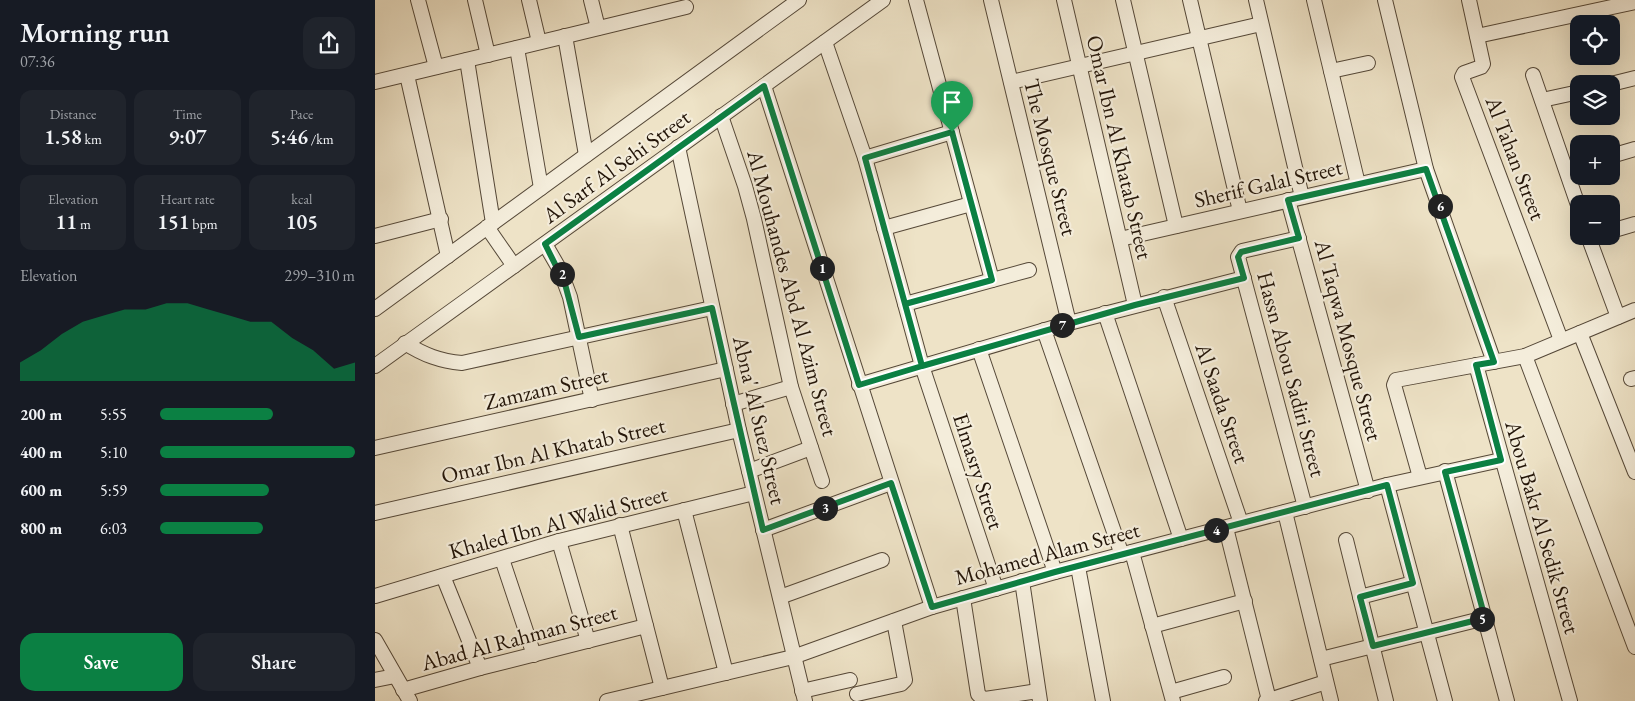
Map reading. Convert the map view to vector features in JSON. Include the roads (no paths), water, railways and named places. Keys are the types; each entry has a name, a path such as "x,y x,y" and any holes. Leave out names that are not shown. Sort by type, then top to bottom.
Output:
{"street":[{"path":"418,0 437,67"},
{"path":"475,0 489,55"},
{"path":"529,0 539,42"},
{"path":"591,0 599,28"},
{"name":"Al Sarf Al Sehi Street","path":"375,309 799,0"},
{"name":"Al Sarf Al Sehi Street","path":"375,366 883,0"},
{"path":"915,0 992,280"},
{"name":"The Mosque Street","path":"991,0 1069,323"},
{"name":"Omar Ibn Al Khatab Street","path":"1064,0 1135,305"},
{"path":"1123,0 1176,226"},
{"path":"1190,0 1239,211"},
{"name":"Al Taqwa Mosque Street","path":"1256,0 1295,199 1299,238 1368,491"},
{"path":"1314,0 1358,184"},
{"path":"1385,0 1426,169 1494,362"},
{"name":"Al Tahan Street","path":"1469,0 1483,64 1480,68 1464,73 1462,76 1561,340"},
{"path":"1477,36 1635,2"},
{"path":"375,82 599,28 656,7 686,7"},
{"path":"1011,82 1261,24"},
{"path":"565,36 586,155"},
{"name":"Elmasry Street","path":"825,42 865,158 922,366 996,589"},
{"path":"517,48 541,188"},
{"path":"467,60 490,225 514,266"},
{"path":"1331,72 1368,63"},
{"path":"407,75 448,256"},
{"path":"1533,75 1570,163"},
{"path":"1620,82 1635,78"},
{"path":"764,86 932,607"},
{"path":"1542,100 1570,94"},
{"name":"Al Mouhandes Abd Al Azim Street","path":"721,116 754,219 791,387 822,481"},
{"path":"865,158 952,132"},
{"name":"Abna' Al Suez Street","path":"678,147 733,404 804,696"},
{"path":"1620,154 1635,150"},
{"name":"Sherif Galal Street","path":"1120,239 1426,169"},
{"path":"884,228 971,204"},
{"path":"375,236 441,219"},
{"path":"1620,228 1635,224"},
{"name":"Hassn Abou Sadiri Street","path":"1299,238 1241,252 1238,257 1305,507"},
{"path":"545,244 565,284 579,337 592,400"},
{"path":"1594,245 1618,317"},
{"path":"905,304 1029,270"},
{"path":"859,385 1069,323 1164,297 1244,278"},
{"name":"Al Saada Street","path":"1164,297 1241,523"},
{"path":"405,344 434,358 462,363 712,308"},
{"path":"1420,477 1394,385 1395,381 1525,356 1635,310"},
{"path":"1105,313 1181,539"},
{"path":"1044,330 1127,553 1152,626 1172,696 1223,677"},
{"path":"1580,333 1635,472"},
{"path":"979,349 1055,572"},
{"path":"1525,356 1635,646"},
{"name":"Abou Bakr Al Sedik Street","path":"1476,365 1501,460 1570,701"},
{"name":"Zamzam Street","path":"375,448 726,369"},
{"path":"733,404 791,387"},
{"name":"Omar Ibn Al Khatab Street","path":"375,512 739,430"},
{"path":"749,471 811,448"},
{"name":"Mohamed Alam Street","path":"607,701 793,657 932,607 1055,572 1387,485 1501,460"},
{"path":"1445,472 1507,701"},
{"path":"763,530 891,483"},
{"path":"1387,485 1445,701"},
{"name":"Khaled Ibn Al Walid Street","path":"375,596 620,525 754,493"},
{"path":"684,510 726,673"},
{"path":"1285,512 1331,701"},
{"path":"620,525 662,688"},
{"path":"1226,528 1245,601 1267,700 1326,682"},
{"path":"1346,540 1386,701"},
{"path":"559,542 588,641"},
{"path":"502,559 534,655"},
{"path":"780,597 882,560"},
{"path":"1078,567 1103,701"},
{"path":"443,576 480,668"},
{"path":"963,598 980,697 985,699 1039,696 1023,581"},
{"path":"1360,597 1413,583"},
{"path":"1152,626 1245,601"},
{"path":"1321,659 1485,618"},
{"path":"857,694 901,684 905,680 894,621"},
{"name":"Abad Al Rahman Street","path":"407,696 480,668 646,626"},
{"path":"375,640 407,696"},
{"path":"375,680 395,676"},
{"path":"804,696 850,680"}]}
